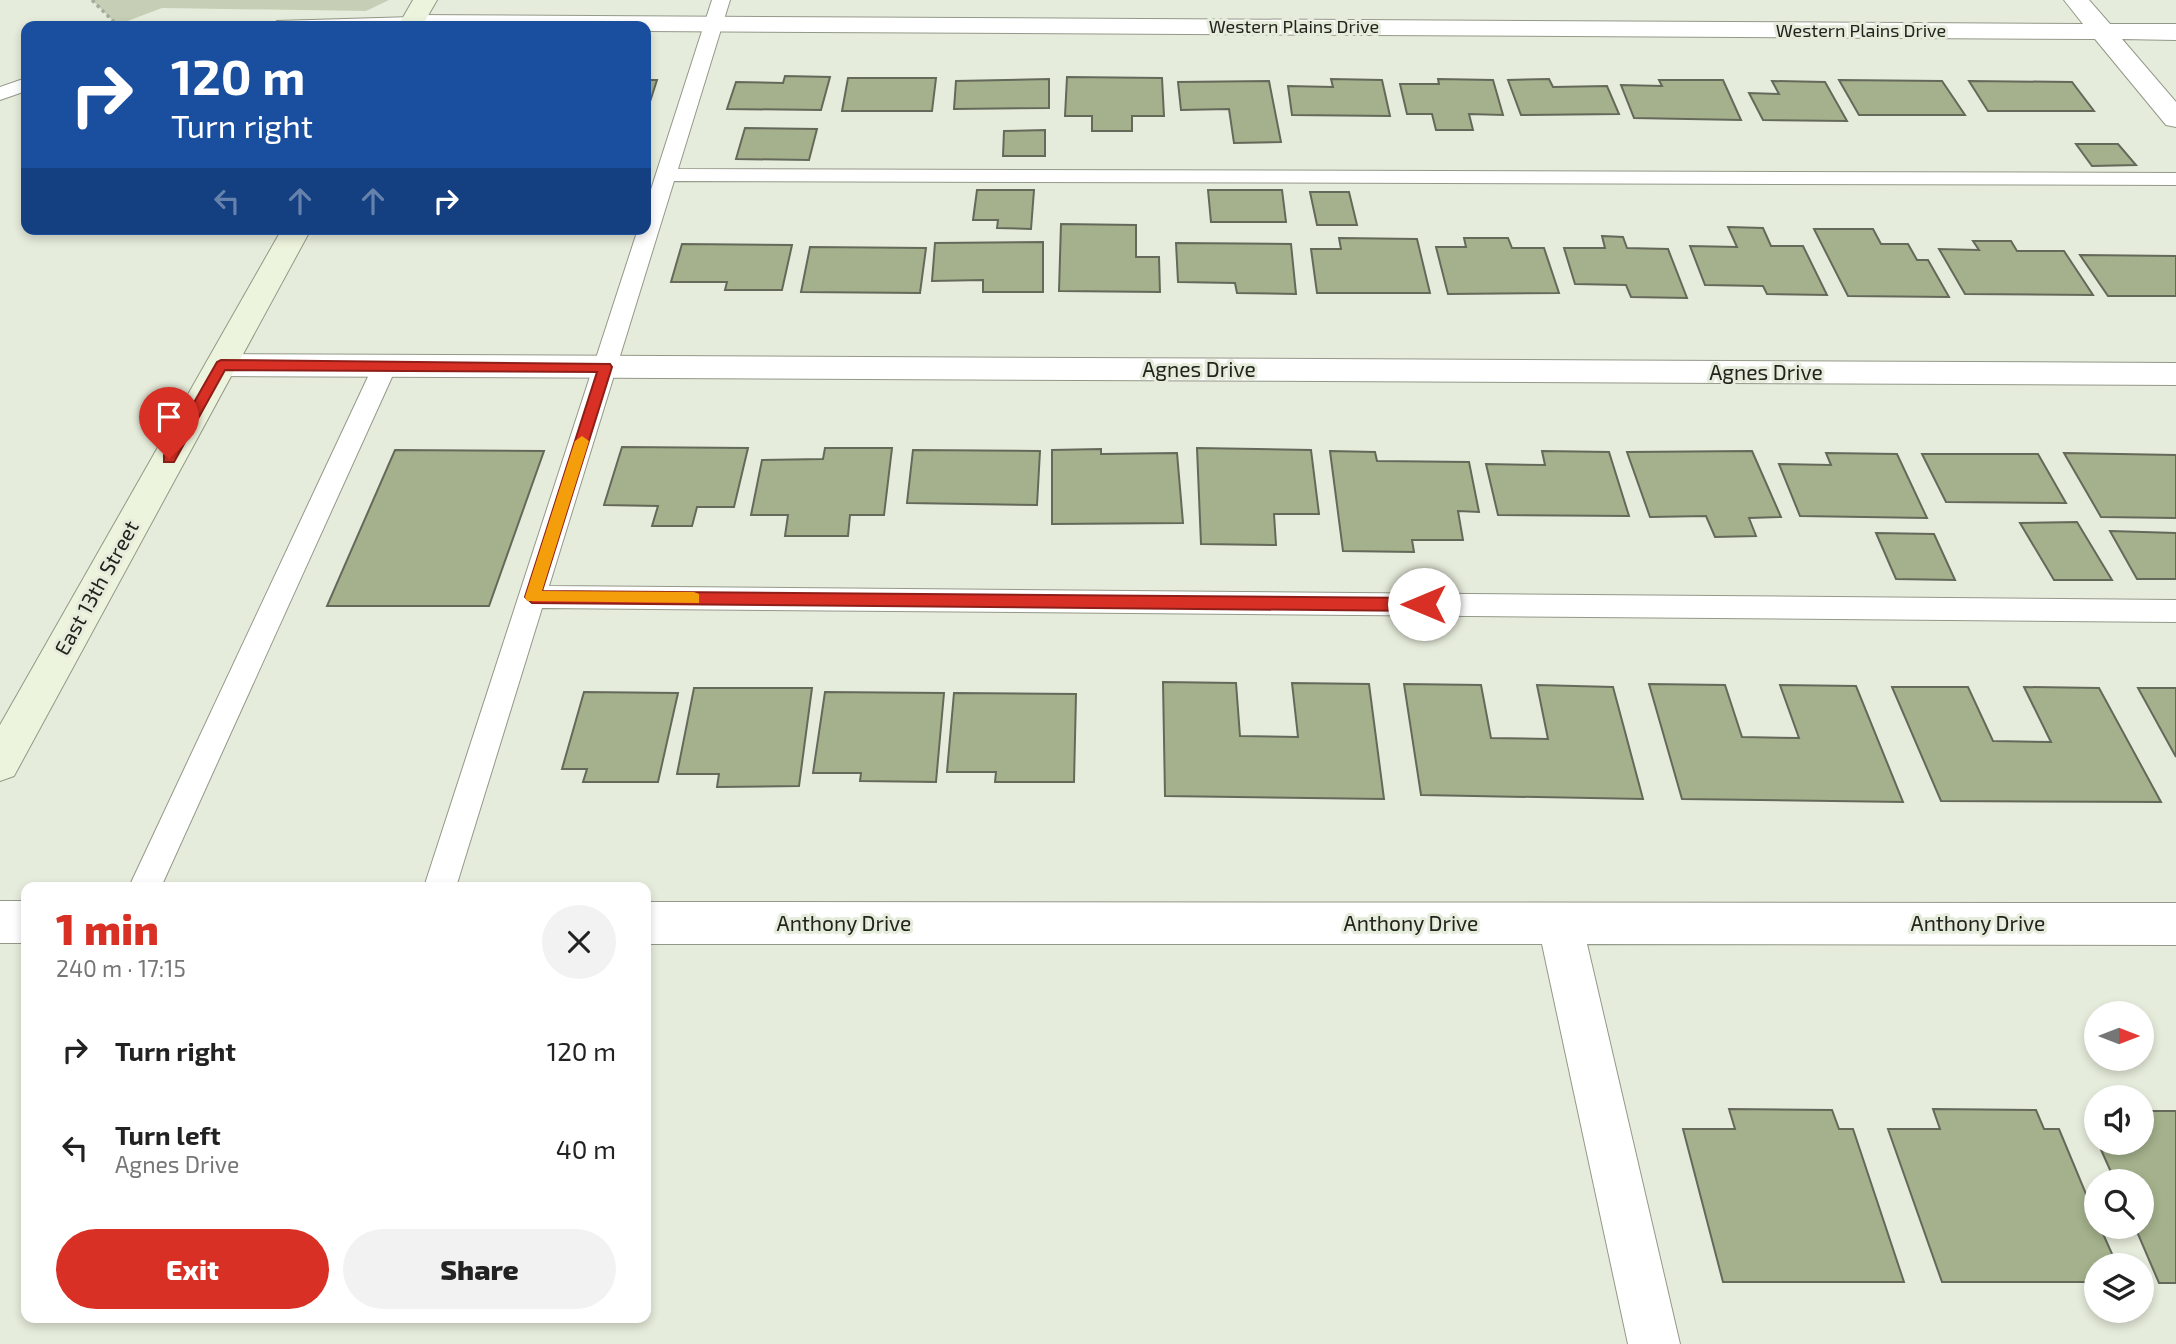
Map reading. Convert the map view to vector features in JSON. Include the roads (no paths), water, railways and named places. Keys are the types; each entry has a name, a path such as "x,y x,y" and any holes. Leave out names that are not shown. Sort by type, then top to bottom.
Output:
{"street":[{"path":"2076,0 2176,119"},
{"name":"Western Plains Drive","path":"416,16 718,12 2176,32"},
{"name":"East 13th Street","path":"0,763 294,235"},
{"name":"Agnes Drive","path":"221,365 2176,374"},
{"path":"0,922 21,922"},
{"name":"Anthony Drive","path":"651,923 2176,924"},
{"path":"1560,924 1654,1344"}],"lane":[{"path":"651,222 718,12"},
{"path":"346,21 416,16"},
{"path":"0,94 21,86"},
{"path":"666,175 2176,180"},
{"path":"442,882 647,235"},
{"path":"147,882 385,366"},
{"path":"532,597 2176,611"}]}
